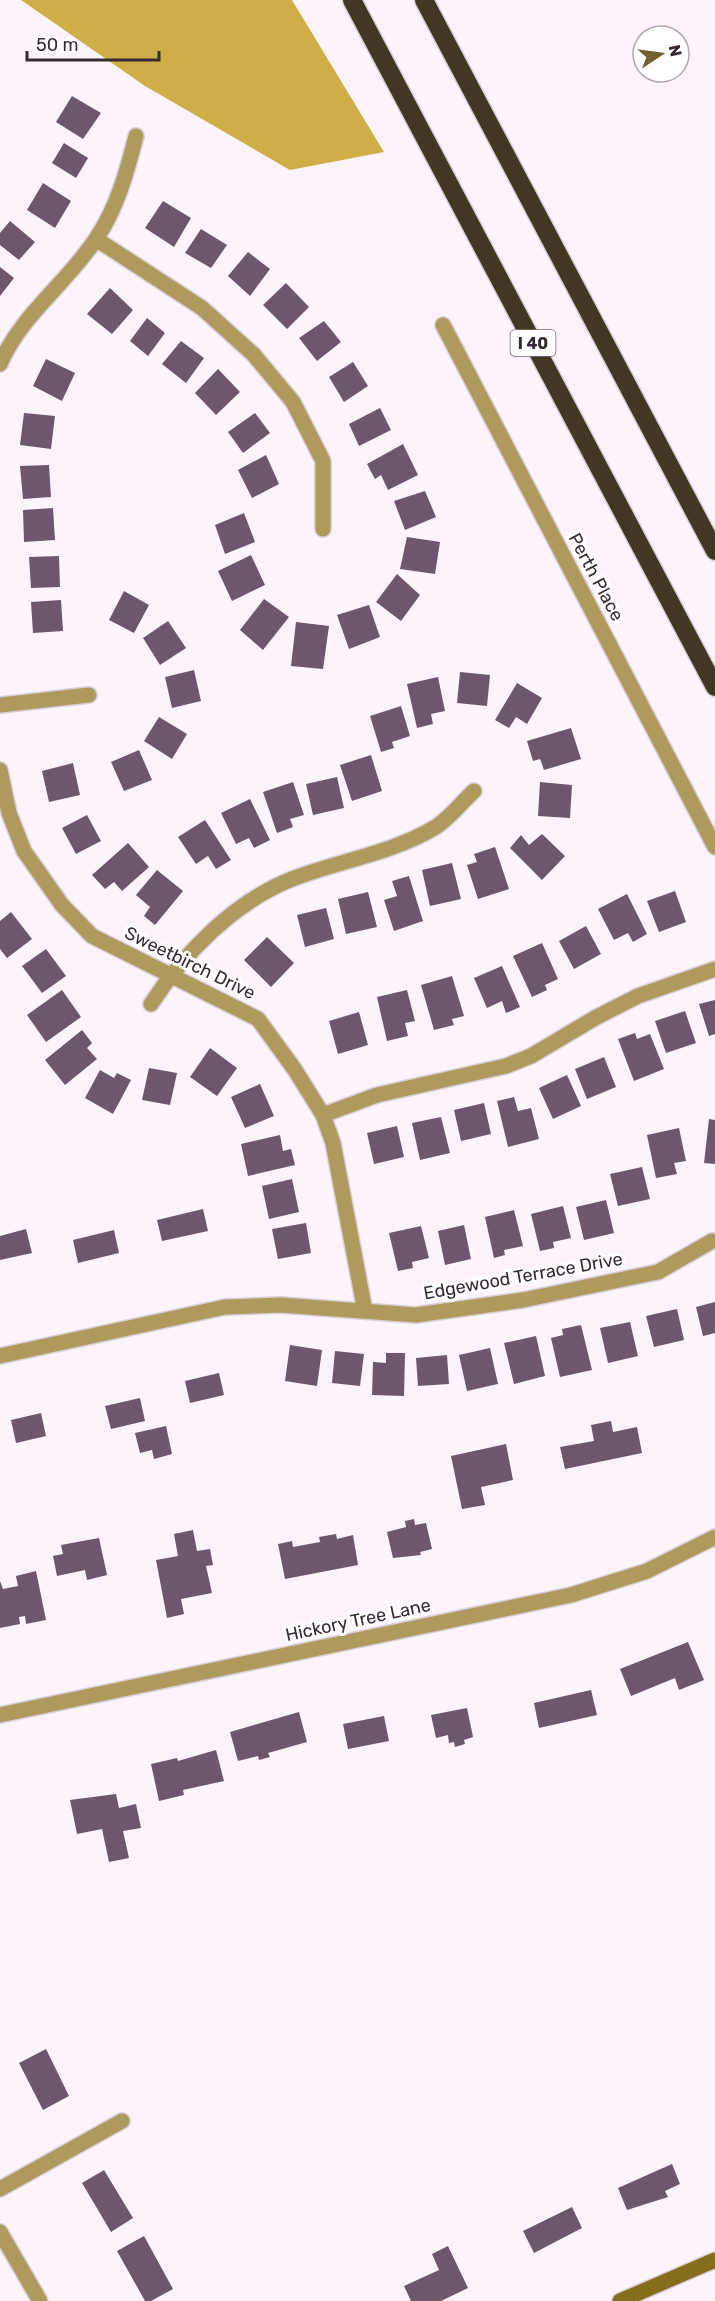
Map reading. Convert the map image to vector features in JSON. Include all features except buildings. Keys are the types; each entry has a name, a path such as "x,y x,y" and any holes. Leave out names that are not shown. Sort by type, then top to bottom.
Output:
{"highway":[{"name":"I 40","path":"352,0 715,687"},
{"path":"424,0 715,551"}],"street":[{"path":"0,364 27,318 96,239 123,188 136,136"},
{"path":"96,239 202,308 254,355 293,402 323,460 323,529"},
{"name":"Perth Place","path":"443,326 715,847"},
{"path":"0,705 89,695"},
{"name":"Sweetbirch Drive","path":"0,770 9,813 24,850 62,905 92,936 258,1019 296,1070 323,1115 333,1143 365,1311"},
{"path":"151,1004 169,976 196,945 254,900 291,879 392,847 435,828 474,791"},
{"path":"323,1115 377,1095 506,1066 531,1056 595,1017 639,996 715,969"},
{"name":"Edgewood Terrace Drive","path":"0,1356 225,1307 281,1305 416,1315 523,1300 658,1272 712,1241"},
{"name":"Hickory Tree Lane","path":"0,1715 571,1595 647,1571 715,1537"},
{"path":"0,2189 122,2121"},
{"path":"0,2232 40,2301"},
{"path":"620,2301 715,2260"}],"shaded area":[{"path":"21,0 292,0 384,152 290,170 145,86"}]}
